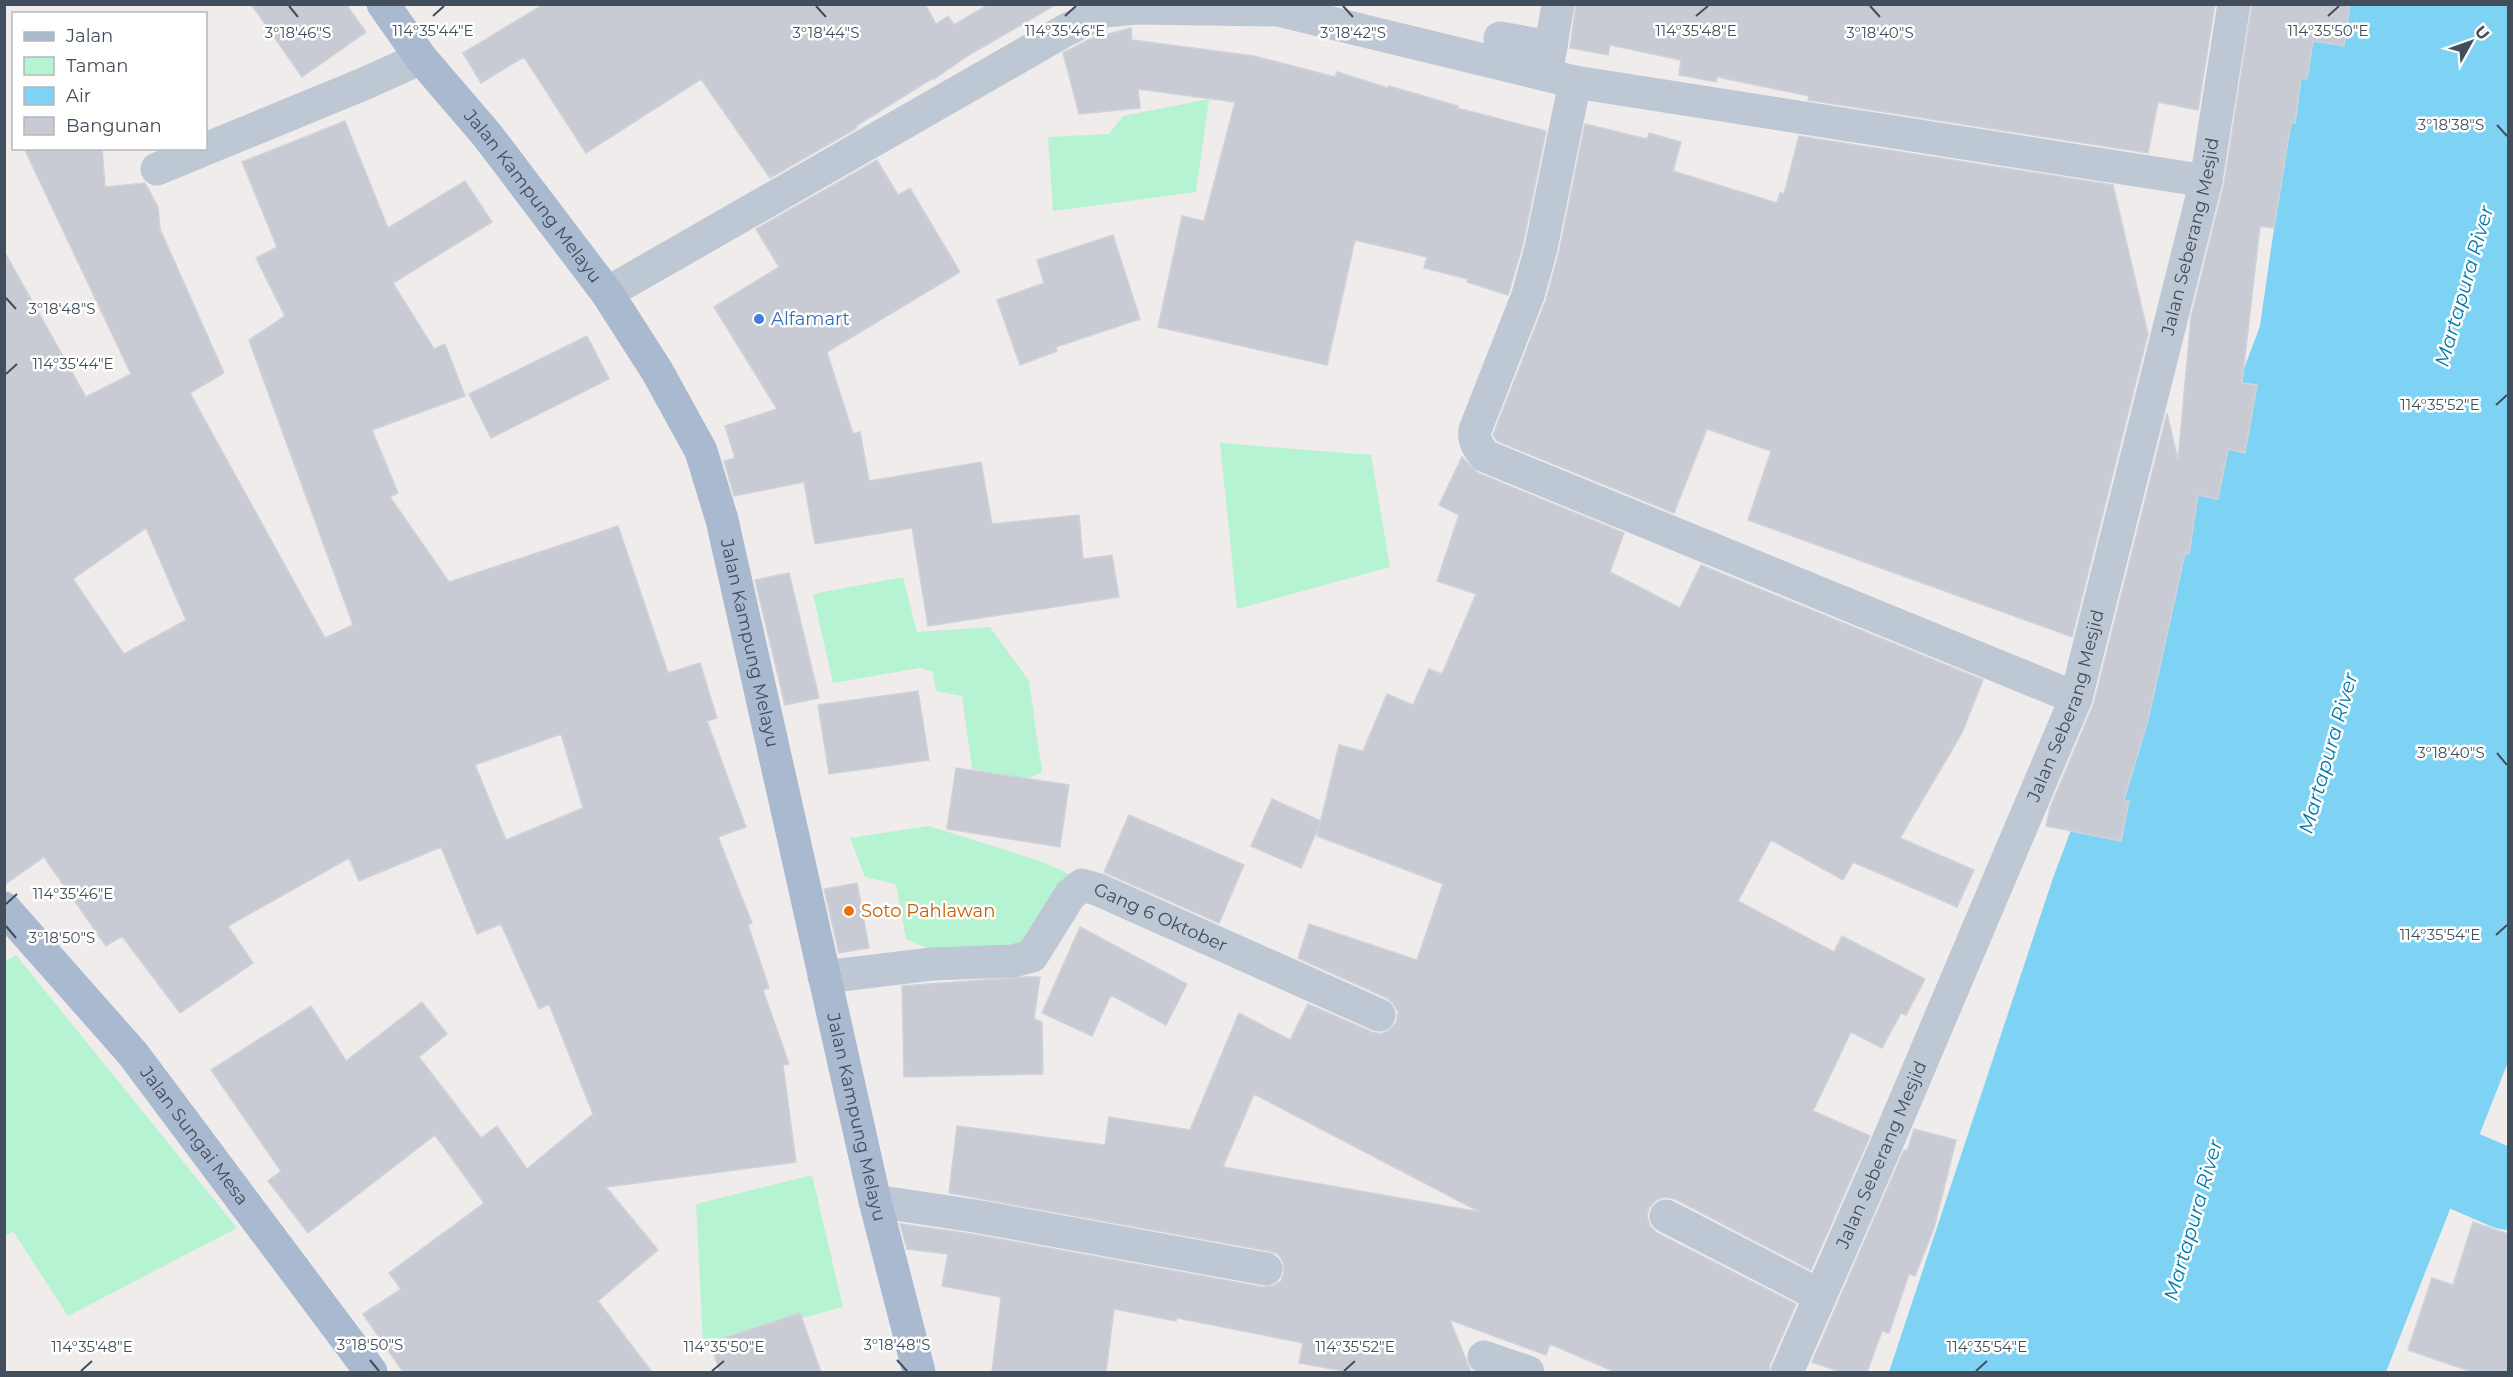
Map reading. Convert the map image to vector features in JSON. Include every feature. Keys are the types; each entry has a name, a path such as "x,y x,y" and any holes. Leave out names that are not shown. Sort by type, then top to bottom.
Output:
{"main road":[{"name":"Jalan Kampung Melayu","path":"383,4 421,58 487,135 607,293 657,371 701,451 722,520 875,1201 919,1372"},
{"name":"Jalan Sungai Mesa","path":"4,908 133,1054 371,1372"}],"street":[{"path":"1558,4 1557,68 1541,248 1528,296 1474,430 1476,446 1485,456 2076,698"},
{"name":"Jalan Seberang Mesjid","path":"1787,1372 1893,1131 2076,698 2206,181 2234,4"},
{"path":"607,293 1076,14 1137,8 1279,7 1557,68 2206,181"},
{"path":"1500,38 1557,68"},
{"path":"207,149 421,58"},
{"path":"158,169 204,150"},
{"name":"Gang 6 Oktober","path":"824,977 932,964 1012,961 1032,956 1070,895 1082,885 1099,890 1379,1015"},
{"path":"875,1201 975,1216 1266,1269"},
{"path":"1666,1216 1819,1295"},
{"path":"1484,1357 1528,1372"}],"green space":[{"path":"1209,99 1196,192 1053,211 1048,137 1109,134 1123,116"},
{"path":"1220,443 1371,455 1390,567 1237,609"},
{"path":"903,577 917,632 990,627 1029,681 1042,772 1027,779 972,769 962,696 936,691 933,672 920,668 833,683 813,594"},
{"path":"929,826 1043,862 1075,877 1029,942 961,963 906,939 896,884 865,877 850,838"},
{"path":"16,955 237,1228 68,1316 13,1231 5,1236 4,962"},
{"path":"812,1175 843,1307 703,1344 696,1204"}],"water":[{"name":"Martapura River","path":"2306,5 2508,5 2508,1062 2386,1372 1889,1372 2053,878 2260,326"}],"building":[{"path":"251,4 346,4 366,32 302,77"},
{"path":"544,4 925,4 936,24 948,16 954,25 989,4 1057,4 969,55 856,126 857,128 770,178 701,79 586,153 524,57 481,83 463,53"},
{"path":"1576,4 2215,4 2198,110 2158,102 2148,153 1808,100 1809,96 1717,77 1716,82 1679,75 1681,60 1610,45 1608,55 1570,48"},
{"path":"2252,4 2350,4 2344,46 2313,41 2307,79 2301,78 2295,123 2291,123 2274,228 2260,226 2242,383 2257,385 2245,453 2228,449 2218,499 2198,495 2189,554 2185,553 2148,720 2124,800 2129,801 2121,841 2046,826 2050,808 2094,703 2167,413 2178,460 2191,317 2224,184"},
{"path":"1131,28 1132,40 1254,56 1335,77 1337,72 1458,106 1457,108 1546,131 1523,244 1508,295 1467,282 1468,279 1424,268 1427,257 1355,240 1327,365 1158,327 1182,216 1204,221 1235,102 1138,89 1140,108 1079,114 1063,53 1090,39"},
{"path":"345,121 388,228 465,181 492,222 393,283 434,349 445,344 465,396 372,430 398,493 390,497 449,582 618,526 668,673 700,663 717,718 707,721 746,827 718,837 752,923 748,925 769,988 763,990 789,1064 783,1065 796,1162 606,1187 658,1250 598,1301 652,1372 403,1372 363,1314 401,1289 389,1273 484,1203 435,1135 308,1233 268,1181 281,1171 211,1070 311,1006 346,1061 422,1002 447,1034 419,1057 481,1138 497,1126 527,1169 593,1114 549,1004 539,1009 501,924 477,934 441,847 359,881 349,858 228,926 253,963 180,1013 122,936 106,946 44,857 4,885 4,251 86,397 131,374 25,150 102,150 105,187 145,183 158,207 160,229 224,373 190,393 325,638 353,625 249,340 285,316 256,258 277,247 242,162","holes":["146,528 186,620 124,654 73,579","561,734 583,808 506,840 475,765"]},
{"path":"1585,124 1647,139 1649,133 1681,142 1673,171 1777,203 1780,193 1784,194 1799,136 2113,185 2148,334 2072,637 1748,520 1771,451 1707,429 1674,513 1497,441 1493,435 1546,300 1559,252"},
{"path":"877,160 898,195 910,188 960,272 827,352 853,434 860,432 869,481 981,462 992,524 1079,515 1083,559 1112,555 1119,597 928,626 912,528 815,544 804,482 734,496 724,461 735,458 725,426 777,409 714,307 779,267 756,229"},
{"path":"1113,235 1140,319 1056,347 1057,351 1020,365 997,300 1044,283 1037,260"},
{"path":"587,336 609,379 491,438 469,394"},
{"path":"1462,457 1478,473 1624,533 1610,572 1680,608 1701,565 1983,680 1962,733 1900,838 1974,870 1957,907 1853,862 1843,880 1771,840 1738,901 1834,952 1842,936 1925,979 1906,1015 1901,1013 1882,1048 1851,1032 1813,1111 1870,1136 1811,1270 1675,1199 1666,1197 1656,1200 1649,1208 1647,1216 1650,1226 1657,1233 1796,1304 1770,1364 1769,1372 1615,1372 1550,1344 1546,1355 1450,1320 1471,1372 1349,1372 1299,1363 1303,1343 1177,1318 1176,1321 1114,1309 1106,1372 992,1372 1001,1297 942,1286 948,1254 907,1249 900,1224 972,1234 1263,1287 1273,1286 1281,1281 1284,1272 1283,1262 1278,1254 1269,1251 949,1193 957,1126 1105,1145 1109,1117 1190,1130 1239,1013 1290,1040 1308,1004 1372,1032 1382,1034 1396,1023 1398,1012 1387,998 1298,958 1309,924 1417,960 1443,884 1317,836 1339,745 1363,751 1387,694 1413,705 1429,669 1442,674 1476,594 1437,581 1459,515 1439,505","holes":["1254,1094 1480,1212 1223,1167"]},
{"path":"789,573 819,698 785,705 755,580"},
{"path":"918,691 929,760 829,774 818,705"},
{"path":"956,768 1069,785 1060,847 947,829"},
{"path":"1272,799 1321,821 1301,868 1251,846"},
{"path":"1129,815 1244,865 1219,923 1104,872"},
{"path":"857,883 869,948 839,953 824,889"},
{"path":"1080,927 1187,984 1166,1025 1111,995 1092,1036 1042,1013"},
{"path":"1040,977 1034,1019 1042,1022 1043,1074 904,1077 902,986"},
{"path":"1914,1129 1956,1140 1934,1228 1915,1276 1909,1274 1889,1333 1882,1331 1867,1372 1840,1372 1812,1362 1904,1150 1907,1151"},
{"path":"2473,1222 2508,1234 2508,1372 2472,1372 2408,1350 2432,1278 2453,1285"},
{"path":"800,1313 821,1372 720,1372 710,1343"}],"waterway":[{"path":"2365,1128 2508,1190"}],"place":[{"name":"Alfamart","path":"759,319"},
{"name":"Soto Pahlawan","path":"849,911"}]}
